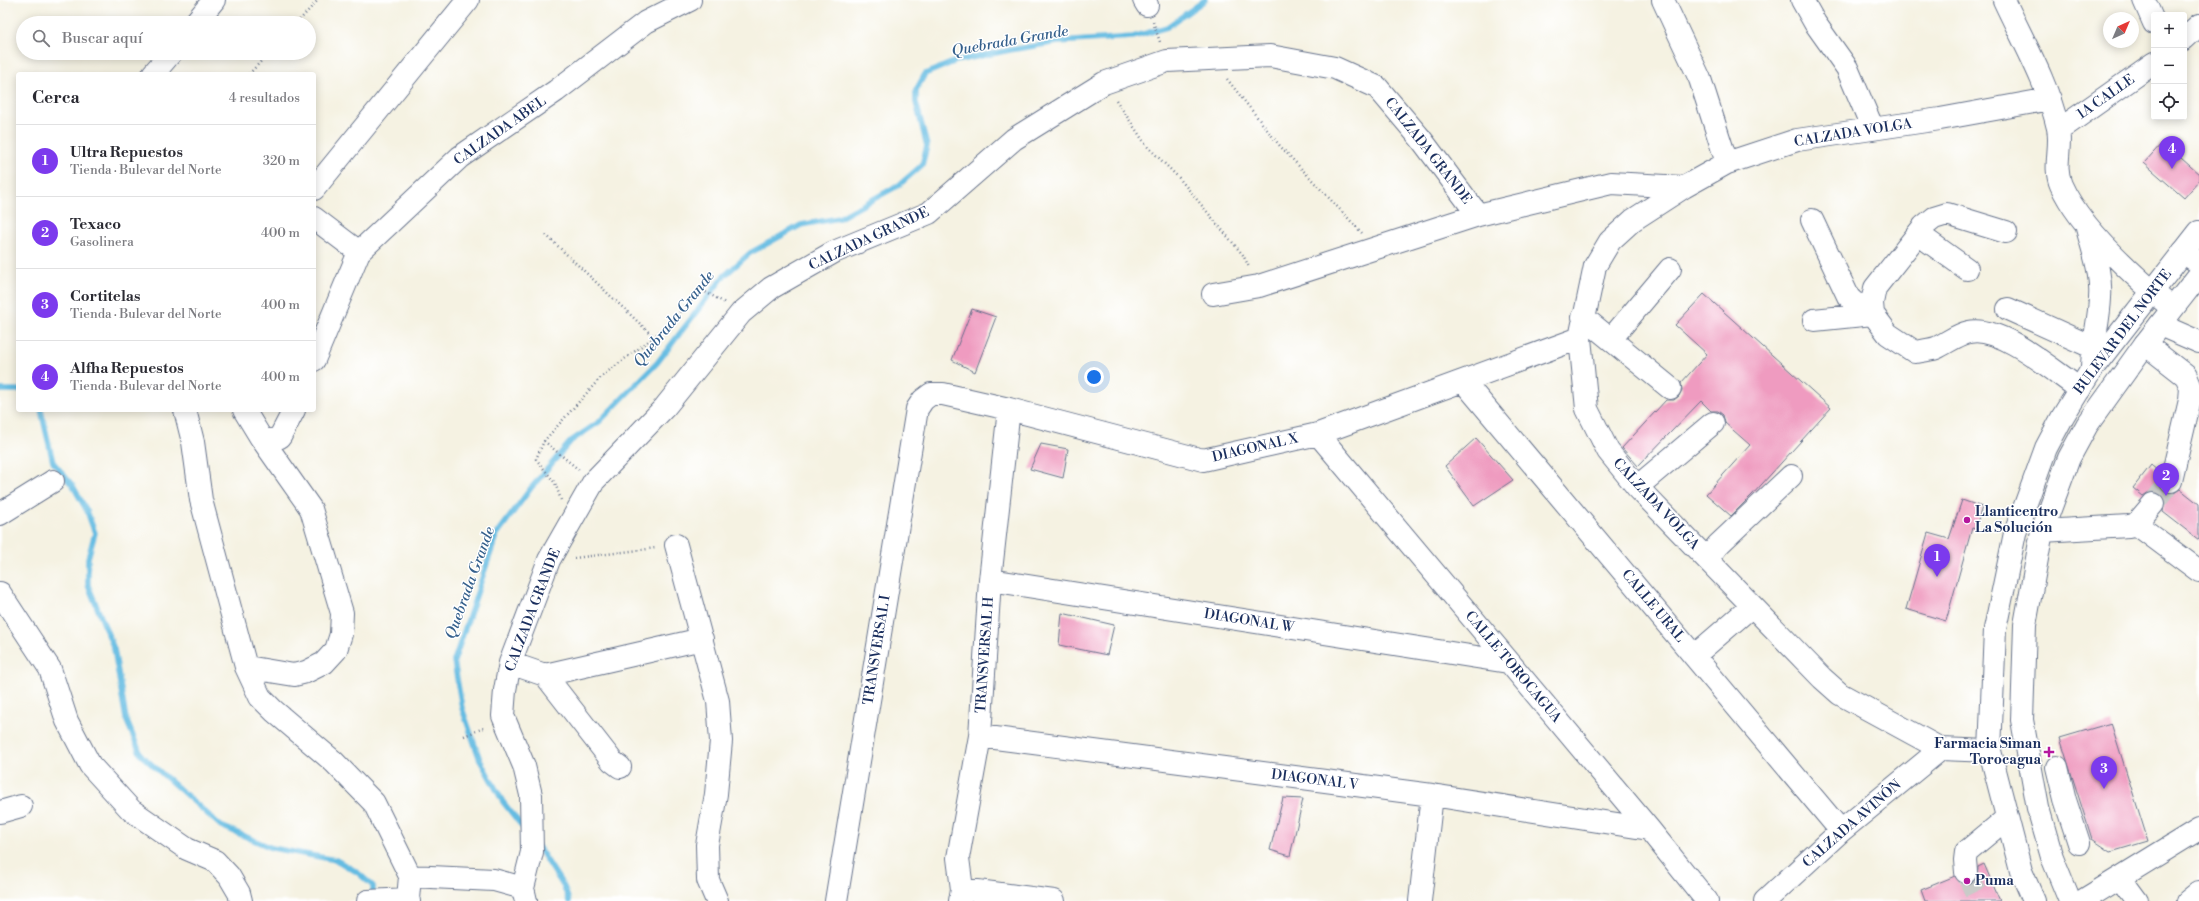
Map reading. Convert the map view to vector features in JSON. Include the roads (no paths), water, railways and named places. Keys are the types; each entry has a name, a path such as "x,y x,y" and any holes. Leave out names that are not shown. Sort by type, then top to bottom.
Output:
{"street":[{"path":"201,16 214,0"},
{"path":"316,187 468,0"},
{"name":"CALZADA ABEL","path":"316,355 358,252 460,157 556,91 646,22 690,0"},
{"path":"1663,0 1700,79 1727,163"},
{"path":"1802,0 1815,23 1844,63 1873,129"},
{"path":"2004,0 2050,99 2059,130 2058,177 2063,190 2087,227 2152,292 2166,316 2199,342"},
{"path":"2144,0 2151,16"},
{"path":"2187,36 2199,25"},
{"name":"CALZADA GRANDE","path":"524,895 532,852 531,795 524,766 503,716 505,690 510,663 549,560 594,481 665,407 741,313 771,288 834,252 929,213 1014,139 1104,83 1167,61 1211,58 1270,56 1335,68 1378,87 1421,139 1478,215 1611,183 1684,187"},
{"path":"155,72 165,60"},
{"name":"1A CALLE","path":"2059,130 2151,66"},
{"name":"CALZADA VOLGA","path":"1990,751 1941,749 1840,694 1752,606 1637,487 1608,452 1587,409 1582,327 1595,266 1610,241 1633,220 1684,187 1727,163 1796,140 1873,129 2050,99"},
{"path":"2006,232 1947,214 1934,218 1918,234 1875,288 1873,308 1888,334 1915,352 1935,348 1952,338 1968,332 1991,332 2008,340 2080,388"},
{"path":"1213,294 1259,286 1478,215"},
{"path":"316,220 358,252"},
{"path":"1812,220 1848,296 1856,305 1873,308"},
{"path":"2087,227 2099,271 2100,298 2092,348 2092,369"},
{"name":"BULEVAR DEL NORTE","path":"2034,901 2022,871 1990,751 1995,629 2015,533 2046,448 2080,388 2092,369 2152,292 2191,257 2199,232"},
{"path":"1918,234 1968,269"},
{"path":"1611,339 1670,269"},
{"name":"BULEVAR DEL NORTE","path":"2070,901 2052,857 2038,808 2022,720 2025,625 2042,531 2070,458 2087,425 2145,344 2199,275"},
{"path":"1814,320 1873,308"},
{"path":"2008,309 2092,348"},
{"path":"1582,327 1611,339 1670,388"},
{"name":"DIAGONAL X","path":"923,400 931,394 943,394 1009,409 1203,460 1318,434 1464,382 1582,327"},
{"path":"2145,344 2186,376 2191,388 2190,400 2171,481"},
{"name":"CALLE URAL","path":"1464,382 1841,831"},
{"name":"TRANSVERSAL I","path":"836,901 917,409 923,400"},
{"name":"TRANSVERSAL H","path":"961,895 958,858 980,736 990,580 1009,409"},
{"path":"186,412 193,442 200,500 246,667 260,697 274,711 334,762 374,803 410,876 408,900 374,901"},
{"path":"245,412 311,509 342,613 342,634 336,650 324,663 306,672 294,674 246,667"},
{"path":"262,438 271,441 280,437 293,412"},
{"path":"1637,487 1713,423"},
{"name":"CALLE TOROCAGUA","path":"1318,434 1508,662 1650,829 1708,901"},
{"path":"1707,559 1718,545 1791,476"},
{"path":"0,514 53,481"},
{"path":"2042,531 2129,526 2136,524 2154,504"},
{"path":"2136,524 2199,572"},
{"path":"676,545 718,701 721,741 716,794 707,845 708,880 717,901"},
{"name":"DIAGONAL W","path":"990,580 1508,662"},
{"path":"0,593 50,669 67,721 90,765 131,810 187,849 215,861 229,876 239,893 240,901"},
{"path":"1694,656 1752,606"},
{"path":"545,676 702,639"},
{"path":"510,663 545,676 612,761 620,767"},
{"name":"DIAGONAL V","path":"980,736 1432,795 1650,829"},
{"name":"CALZADA AVINÓN","path":"1765,901 1841,831 1941,749"},
{"path":"2052,857 2083,850 2065,800 2058,767"},
{"path":"1420,901 1432,795"},
{"path":"2038,808 2065,800"},
{"path":"0,812 21,806"},
{"path":"1966,872 1964,860 1966,852 2007,818"},
{"path":"2082,901 2199,830"},
{"path":"410,876 494,880 524,895"},
{"path":"2120,878 2137,901"},
{"path":"2188,901 2199,892"},
{"path":"961,895 1054,901"}],"waterway":[{"name":"Quebrada Grande","path":"525,830 503,802 480,760 462,708 454,661 497,534 531,488 571,441 599,422 657,363 724,276 750,253 801,225 839,218 899,185 922,165 927,146 916,102 916,90 925,74 956,61 1010,50 1058,42 1133,37 1167,27 1205,0"},
{"path":"0,390 16,390"},
{"path":"41,412 53,462 73,486 87,511 95,533 88,558 88,585 114,649 126,719 141,755 221,826 272,848 336,860 357,872 373,886 373,896"},
{"name":"Quebrada Grande","path":"539,848 564,887 569,901"}],"tunnel":[{"path":"2153,504 2171,481"},
{"path":"1966,872 1980,901"}],"place":[{"name":"Alfha Repuestos","path":"2172,169"},
{"name":"Texaco","path":"2166,496"},
{"name":"Llanticentro La Solución","path":"1967,520"},
{"name":"Ultra Repuestos","path":"1937,577"},
{"name":"Farmacia Siman Torocagua","path":"2049,752"},
{"name":"Cortitelas","path":"2104,789"},
{"name":"Puma","path":"1967,881"}]}
